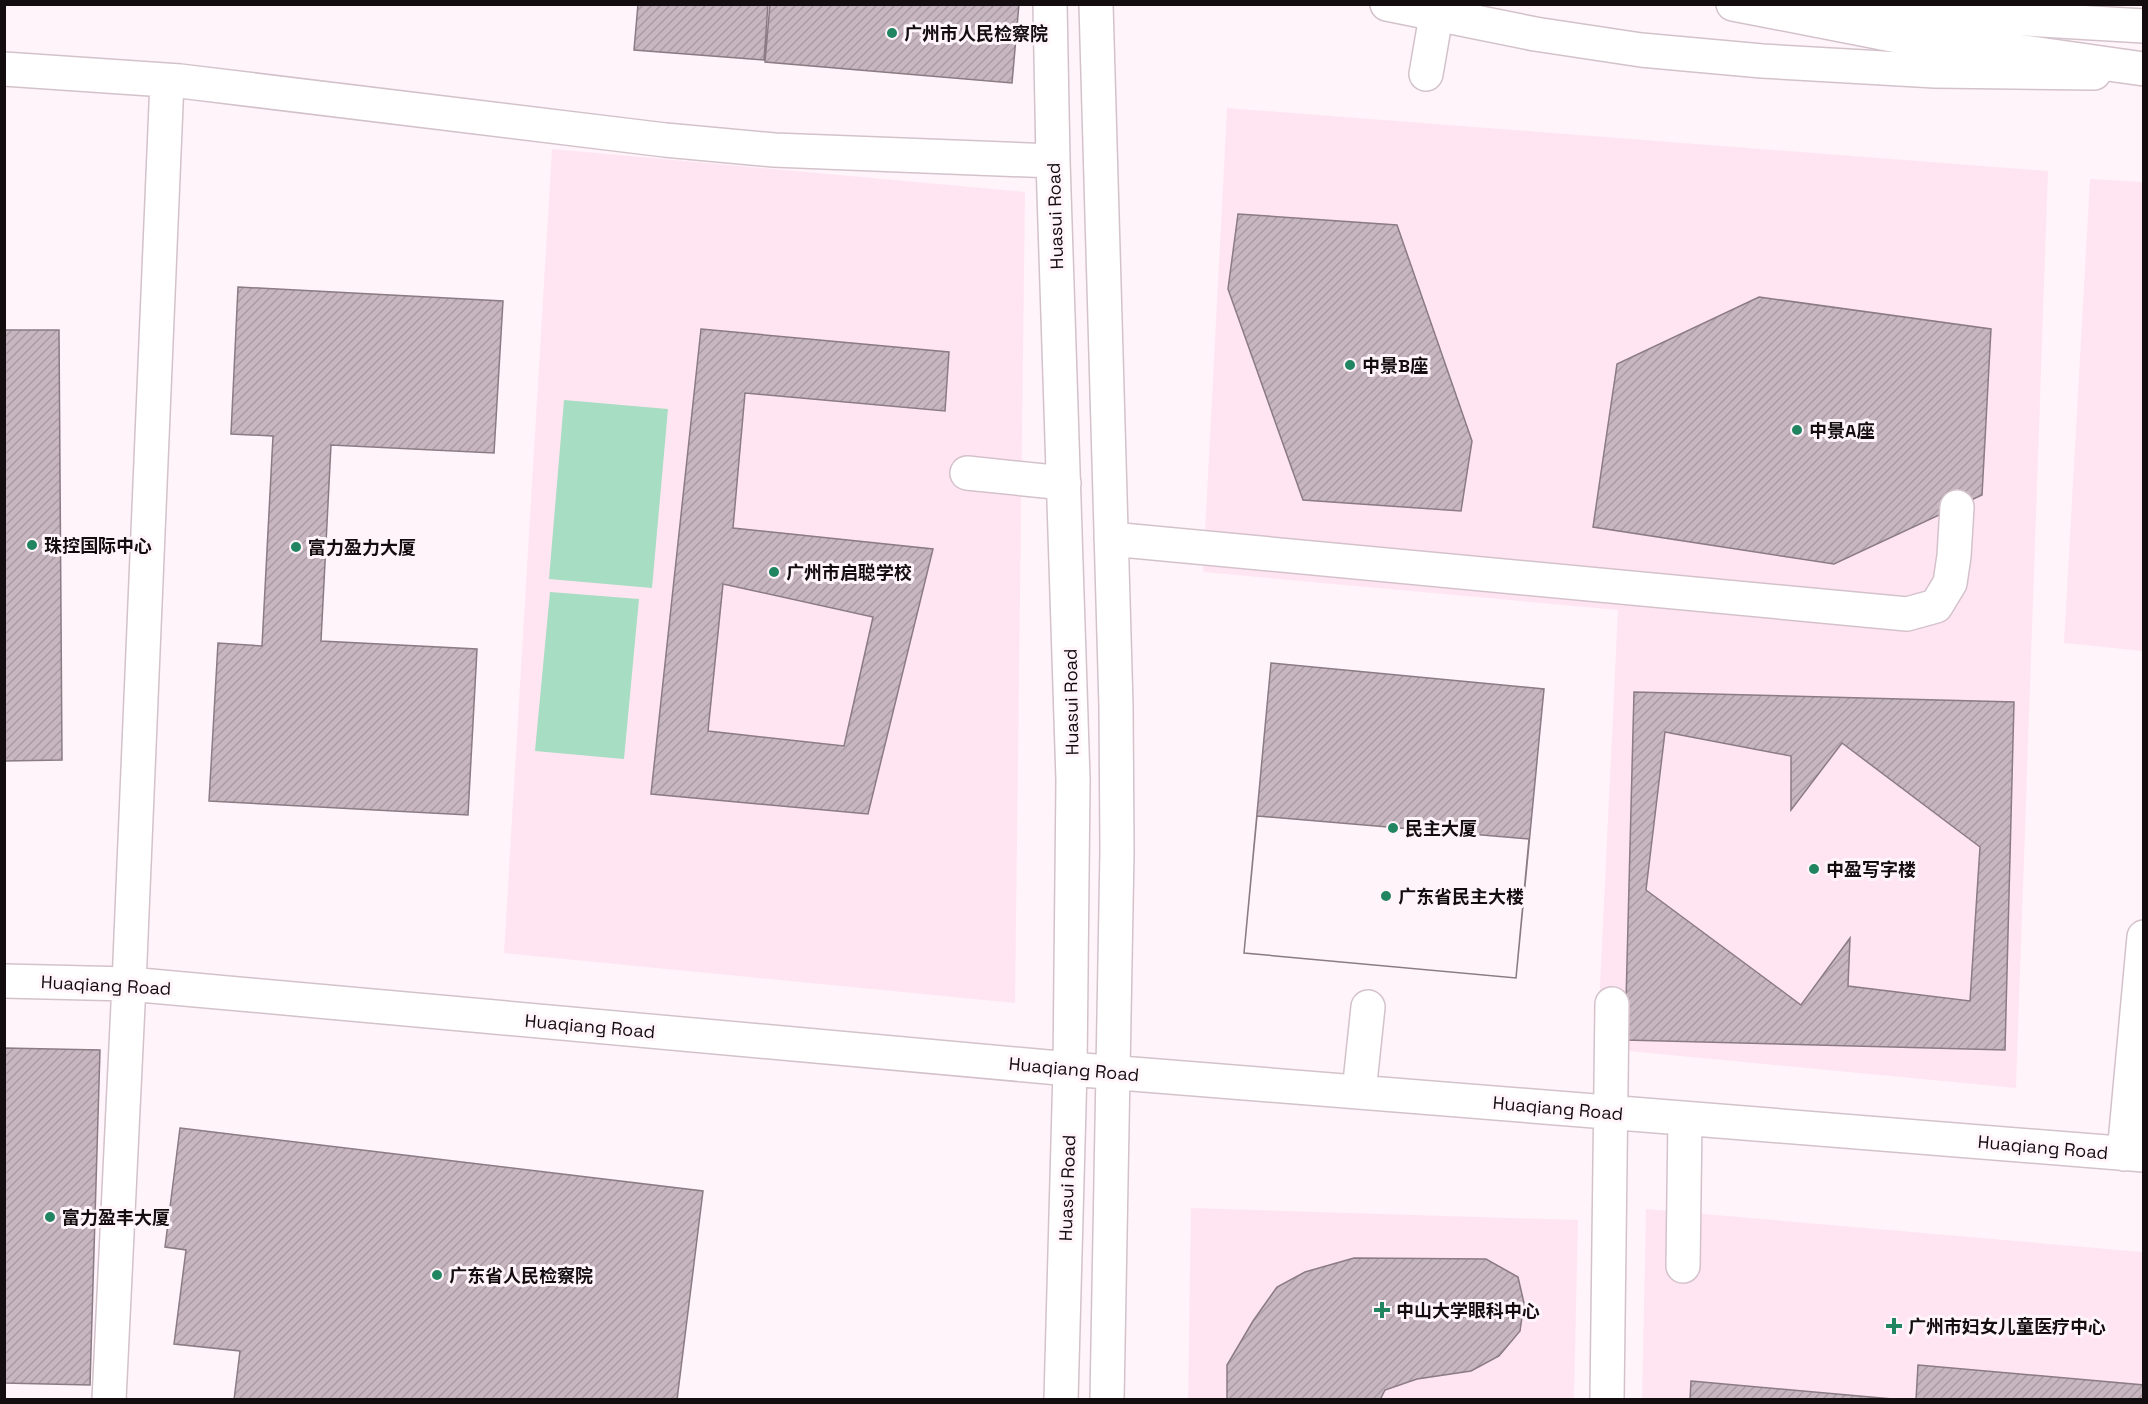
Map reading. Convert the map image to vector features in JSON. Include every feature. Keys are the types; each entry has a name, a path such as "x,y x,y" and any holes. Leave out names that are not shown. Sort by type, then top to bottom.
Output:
{"main road":[{"name":"Huasui Road","path":"1050,4 1073,780 1070,1069 1061,1400"},
{"path":"1096,4 1117,840 1107,1400"},
{"path":"1387,4 1436,16 1535,34 1641,50 1751,60 1935,71 2077,72 2144,76"},
{"path":"1733,4 1918,40 1995,48 2144,69"},
{"path":"1786,4 2144,26"},
{"path":"1426,74 1436,16"},
{"path":"4,69 167,81 665,140 774,150 1053,161"},
{"path":"109,1400 167,81"},
{"path":"968,473 1064,483"},
{"path":"1111,539 1907,614 1936,606 1950,583 1958,507"},
{"path":"2134,1154 2144,937"},
{"name":"Huaqiang Road","path":"4,981 129,984 1070,1069 2134,1154"},
{"path":"1607,1400 1612,1004"},
{"path":"1359,1092 1368,1007"},
{"path":"1683,1266 1685,1119"}],"shaded area":[{"path":"1227,108 2048,171 2016,1088 1597,1048 1618,610 1203,572"},
{"name":"广州市启聪学校","path":"552,149 1025,192 1015,1003 504,953"},
{"path":"2090,179 2143,182 2143,651 2064,643"},
{"name":"中山大学眼科中心","path":"1191,1208 1578,1220 1574,1399 1188,1400"},
{"name":"广州市妇女儿童医疗中心","path":"1646,1209 2143,1252 2143,1399 1642,1400"}],"green space":[{"path":"564,400 668,409 652,588 549,579"},
{"path":"550,592 639,599 624,759 535,751"}],"building":[{"path":"638,4 768,4 764,60 634,50"},
{"name":"广州市人民检察院","path":"770,4 1019,4 1012,83 765,62"},
{"name":"中景B座","path":"1238,214 1397,225 1472,441 1461,511 1303,500 1228,289"},
{"name":"富力盈力大厦","path":"238,287 503,301 494,453 331,445 321,641 477,649 468,815 209,801 218,643 262,646 273,436 231,434"},
{"name":"中景A座","path":"1759,297 1991,329 1982,495 1834,564 1593,527 1617,364"},
{"path":"701,329 949,352 945,411 745,393 733,528 933,549 868,814 651,794","holes":["723,584 873,617 844,746 708,731"]},
{"name":"珠控国际中心","path":"4,330 59,330 62,760 4,761"},
{"name":"民主大厦","path":"1271,663 1544,689 1516,978 1244,953"},
{"path":"1634,692 2014,702 2005,1050 1625,1040"},
{"name":"中盈写字楼","path":"1665,732 1791,756 1791,810 1842,743 1980,847 1970,1001 1848,986 1850,938 1801,1005 1646,890"},
{"name":"广东省民主大楼","path":"1257,816 1529,839 1516,978 1244,953"},
{"name":"富力盈丰大厦","path":"4,1048 100,1050 90,1385 4,1383"},
{"name":"广东省人民检察院","path":"180,1128 703,1191 677,1400 234,1400 240,1351 174,1344 186,1250 165,1247"},
{"path":"1354,1258 1486,1259 1518,1277 1524,1303 1520,1331 1499,1356 1471,1371 1417,1379 1385,1390 1380,1400 1227,1400 1227,1365 1253,1321 1277,1287 1305,1272"},
{"path":"1918,1365 2144,1385 2144,1400 1916,1400"},
{"path":"1691,1381 1904,1400 1690,1400"}],"place":[{"name":"广州市人民检察院","path":"892,33"},
{"name":"中景B座","path":"1350,365"},
{"name":"中景A座","path":"1797,430"},
{"name":"珠控国际中心","path":"32,545"},
{"name":"富力盈力大厦","path":"296,547"},
{"name":"广州市启聪学校","path":"774,572"},
{"name":"民主大厦","path":"1393,828"},
{"name":"中盈写字楼","path":"1814,869"},
{"name":"广东省民主大楼","path":"1386,896"},
{"name":"富力盈丰大厦","path":"50,1217"},
{"name":"广东省人民检察院","path":"437,1275"},
{"name":"中山大学眼科中心","path":"1382,1310"},
{"name":"广州市妇女儿童医疗中心","path":"1894,1326"}]}
